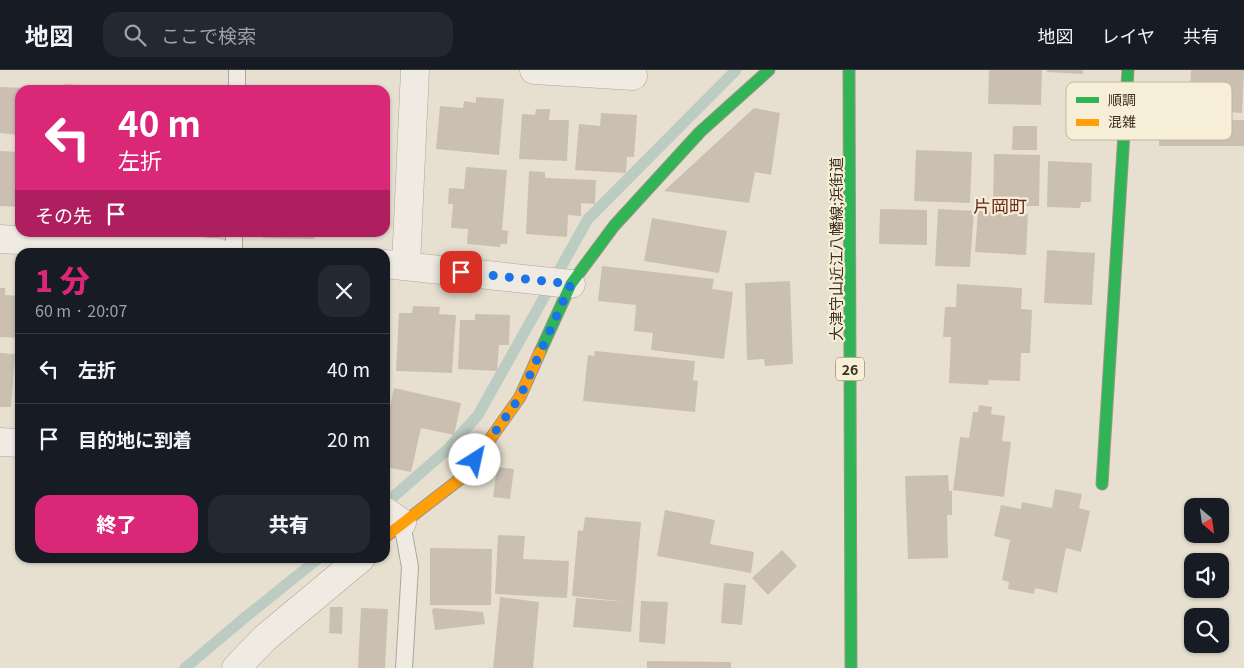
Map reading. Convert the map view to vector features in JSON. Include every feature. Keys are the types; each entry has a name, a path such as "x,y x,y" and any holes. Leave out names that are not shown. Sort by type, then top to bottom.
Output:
{"street":[{"path":"415,70 396,265 571,284"},
{"path":"534,70 633,76"},
{"path":"391,524 464,476 520,397 571,284 614,226 700,132 768,70"},
{"name":"大津守山近江八幡線;浜街道","path":"849,70 851,668"},
{"path":"1102,484 1124,140"},
{"path":"0,239 150,248"},
{"path":"0,442 15,443"},
{"path":"236,668 265,638 355,563"}],"lane":[{"path":"237,85 238,70"},
{"path":"391,524 410,567 404,668"}],"building":[{"path":"989,70 1042,70 1041,105 988,104"},
{"path":"1047,70 1083,70 1083,74 1047,72"},
{"path":"1191,70 1244,70 1242,113 1232,112 1232,82 1190,82"},
{"path":"0,87 15,88 15,134 0,133"},
{"path":"476,97 504,99 499,155 436,149 440,106 463,108 464,101 476,103"},
{"path":"754,108 780,113 771,175 755,172 749,203 664,191"},
{"path":"536,109 550,109 549,120 569,120 567,161 519,159 522,114 535,115"},
{"path":"601,113 637,115 634,157 627,157 626,173 575,170 579,124 600,126"},
{"path":"1232,120 1244,120 1244,146 1159,146 1159,140 1232,140"},
{"path":"1013,126 1037,126 1037,150 1012,150"},
{"path":"916,150 972,152 970,203 914,201"},
{"path":"0,151 15,152 15,207 0,206"},
{"path":"994,154 1040,155 1039,206 993,206"},
{"path":"1048,161 1092,163 1091,202 1081,202 1080,208 1047,207"},
{"path":"466,167 507,170 502,230 508,231 507,244 501,244 500,247 467,244 468,229 451,228 453,204 448,204 449,188 464,189"},
{"path":"529,171 545,172 545,178 596,180 595,204 581,203 581,216 568,215 567,237 526,234"},
{"path":"880,209 927,210 927,245 879,244"},
{"path":"938,209 974,211 970,267 935,266"},
{"path":"978,211 1028,214 1026,255 975,252"},
{"path":"652,218 727,231 719,273 644,261"},
{"path":"263,237 314,237 314,239"},
{"path":"1047,250 1095,253 1092,305 1044,303"},
{"path":"602,266 714,279 712,289 733,292 724,359 651,350 653,333 634,331 636,305 598,301"},
{"path":"790,281 793,364 765,366 764,359 747,360 745,283"},
{"path":"957,284 1022,288 1021,309 1032,310 1030,353 1021,353 1020,381 989,380 988,385 949,383 951,337 943,337 945,307 956,307"},
{"path":"0,288 5,288 5,295 15,296 15,338 0,337"},
{"path":"413,306 440,307 439,314 456,315 452,373 396,371 399,313 412,313"},
{"path":"475,314 510,315 509,345 499,345 497,371 458,369 460,320 475,320"},
{"path":"595,351 695,361 693,380 698,381 695,412 583,401 588,355 594,356"},
{"path":"0,353 15,354 11,407 0,407"},
{"path":"394,388 461,403 454,435 421,428 411,472 390,468 390,407"},
{"path":"979,405 992,407 991,414 1005,416 1002,441 1011,442 1004,497 953,490 960,437 969,438 973,412 978,412"},
{"path":"497,467 514,469 510,499 493,497"},
{"path":"948,475 949,491 952,491 952,515 947,515 948,558 908,559 905,476"},
{"path":"1055,489 1082,494 1079,508 1090,511 1081,552 1066,548 1057,593 1035,588 1034,594 1008,589 1009,582 1002,580 1010,540 994,536 1001,505 1021,509 1022,502 1052,508"},
{"path":"665,510 715,520 710,544 754,552 751,573 657,556"},
{"path":"585,517 641,522 631,632 573,627 576,598 628,602 572,596 578,530 583,531"},
{"path":"498,535 525,536 523,559 569,561 567,598 495,594"},
{"path":"430,548 492,549 491,605 430,605"},
{"path":"782,550 797,566 768,595 752,578"},
{"path":"724,583 746,585 742,625 721,623"},
{"path":"500,597 539,602 533,668 493,668"},
{"path":"641,601 668,602 665,644 639,642"},
{"path":"330,607 343,607 342,634 329,633"},
{"path":"361,608 388,609 385,668 358,668"},
{"path":"434,608 483,612 485,624 435,630 432,610"},
{"path":"647,661 731,662 731,668 647,668"}],"waterway":[{"path":"390,500 448,449 478,415 588,219 736,70"},
{"path":"185,668 313,563"}],"traffic: fast":[{"path":"540,352 571,284 614,226 700,132 769,70"},
{"path":"849,70 851,668"},
{"path":"1127,82 1128,70"},
{"path":"1102,484 1124,140"}],"traffic: slow":[{"path":"390,533 464,476 520,397 540,352"}],"district":[{"name":"片岡町","path":"1000,205"}],"route":[{"path":"461,272 571,284 520,397 475,460"}]}
